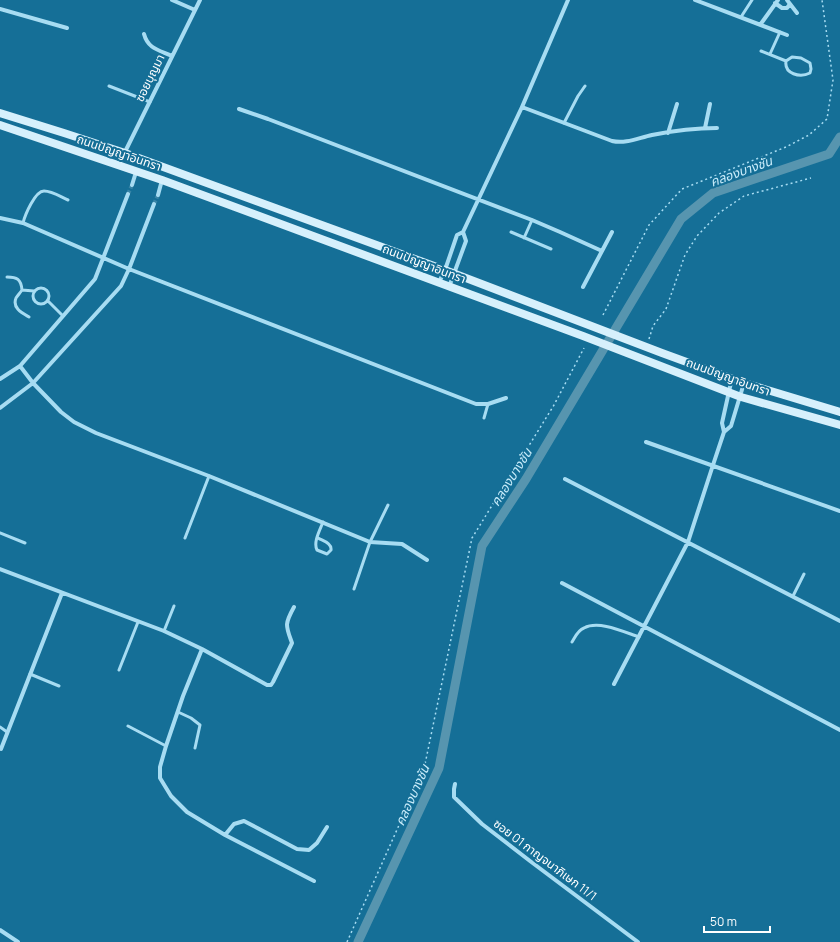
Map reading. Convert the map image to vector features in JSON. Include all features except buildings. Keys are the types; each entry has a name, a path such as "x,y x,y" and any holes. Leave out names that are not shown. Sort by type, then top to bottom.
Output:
{"main road":[{"name":"ถนนปัญญาอินทรา","path":"0,113 124,153 445,270 744,383 840,412"},
{"name":"ถนนปัญญาอินทรา","path":"0,125 162,180 439,282 741,396 840,425"}],"street":[{"path":"172,0 195,10"},
{"name":"ซอยบุญมา","path":"118,166 200,0"},
{"path":"439,282 445,270 457,236 463,232 479,200 522,107 568,0"},
{"path":"695,0 787,35"},
{"path":"787,0 797,13"},
{"path":"760,25 777,1 782,8 787,8 790,4"},
{"path":"0,8 67,28"},
{"path":"144,34 151,47 172,56"},
{"path":"668,133 677,104"},
{"path":"705,128 710,104"},
{"path":"522,107 620,142 668,133 705,128 717,128"},
{"path":"239,109 282,124 532,220 602,251"},
{"path":"132,186 136,172"},
{"path":"158,195 162,180"},
{"path":"0,379 20,366 95,279 128,194"},
{"path":"0,408 33,384 121,286 154,204"},
{"path":"0,218 22,223 129,269 476,404 488,404 506,398"},
{"path":"449,287 466,241 463,232"},
{"path":"583,287 612,232"},
{"path":"20,366 33,384 60,412 74,422 96,433 209,476 370,542 402,544 427,560"},
{"path":"614,684 688,542 724,432 722,423 732,378"},
{"path":"724,432 731,426 744,383"},
{"path":"646,442 840,511"},
{"path":"565,479 840,621"},
{"path":"0,569 164,631 202,649 267,685 271,685 274,682 292,643 287,634 286,627 288,618 294,607"},
{"path":"562,583 840,730"},
{"path":"1,749 62,593"},
{"path":"202,649 166,746 160,767 160,778 170,796 187,812 226,835 314,881"},
{"name":"ซอย 01 กาญจนาภิเษก 11/1","path":"455,784 454,797 482,824 530,862 638,942"},
{"path":"226,835 234,824 244,821 297,850 309,850 318,843 326,827"},
{"path":"0,930 18,942"}],"lane":[{"path":"741,17 752,0"},
{"path":"770,54 780,32"},
{"path":"761,51 786,61"},
{"path":"792,57 800,58 810,63 811,71 807,75 803,76 791,73 786,67 786,61 792,57"},
{"path":"109,86 150,102"},
{"path":"564,123 585,86"},
{"path":"22,223 28,209 39,193 43,191 52,193 68,200"},
{"path":"524,238 532,220"},
{"path":"511,232 551,250"},
{"path":"7,277 14,277 21,283 22,290 15,304 17,308 29,318"},
{"path":"22,290 34,291 40,288 46,289 50,295 48,301 43,304 36,303 33,297 34,291"},
{"path":"48,301 63,316"},
{"path":"484,418 488,404"},
{"path":"184,538 209,476"},
{"path":"354,589 370,542 388,505"},
{"path":"318,538 331,546 331,550 327,554 317,550 315,547 323,522"},
{"path":"0,533 25,542"},
{"path":"792,596 804,574"},
{"path":"164,631 174,606"},
{"path":"119,670 138,622"},
{"path":"572,642 577,633 584,627 601,625 639,637"},
{"path":"30,674 59,686"},
{"path":"178,712 192,718 200,725 195,748"},
{"path":"128,726 166,746"},
{"path":"0,727 7,732"}],"path":[{"path":"603,315 649,226 682,189 786,147 809,135 828,119 833,80 822,0"},
{"path":"643,346 653,326 666,309 685,254 697,236 719,213 744,196 811,178"},
{"path":"347,942 424,769 472,538 554,405 584,348"}],"waterway":[{"name":"คลองบางชัน","path":"358,942 439,768 482,546 526,479 681,219 713,193 829,154 840,137"}],"tunnel":[{"path":"128,194 132,185"},
{"path":"154,204 158,195"}]}
